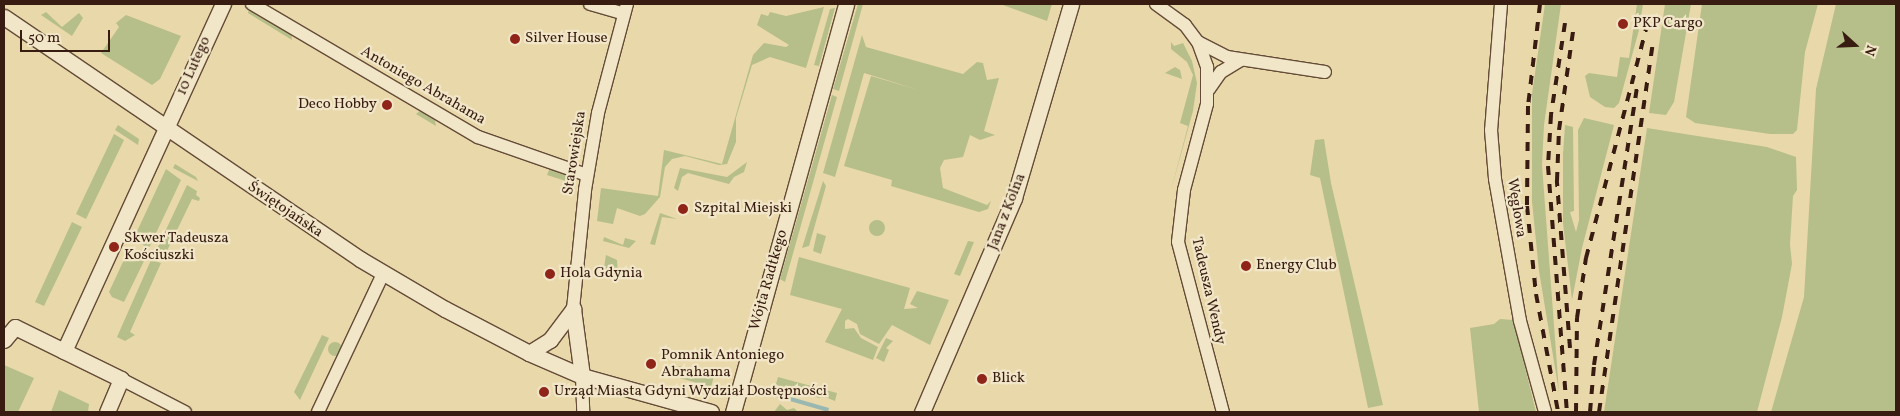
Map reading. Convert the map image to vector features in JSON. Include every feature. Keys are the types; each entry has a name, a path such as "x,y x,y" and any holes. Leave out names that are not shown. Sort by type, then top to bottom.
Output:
{"street":[{"name":"10 Lutego","path":"166,129 223,4"},
{"name":"Antoniego Abrahama","path":"252,4 478,137 587,175"},
{"path":"590,4 625,9"},
{"name":"Wójta Radtkego","path":"733,412 846,4"},
{"name":"Jana z Kolna","path":"922,412 1014,198 1071,4"},
{"name":"Tadeusza Wendy","path":"1156,4 1185,24 1198,42 1207,66 1208,89 1201,132 1184,190 1178,242 1223,412"},
{"name":"Węglowa","path":"1501,4 1491,130 1495,179 1520,321 1545,412"},
{"name":"Starowiejska","path":"573,310 587,175 606,73 625,9"},
{"name":"Świętojańska","path":"4,17 166,129 383,274 529,353 582,376 711,412"},
{"name":"Tadeusza Wendy","path":"1198,42 1220,55 1241,60 1325,72"},
{"path":"1208,89 1221,72 1241,60"},
{"path":"64,351 166,129"},
{"path":"318,412 383,274"},
{"path":"529,353 550,340 573,310"},
{"path":"573,310 582,376 583,412"},
{"path":"4,340 15,327 184,412"},
{"path":"107,412 121,379"}],"green space":[{"path":"858,4 863,4 839,91 833,89"},
{"path":"1000,4 1052,4 1047,21"},
{"path":"1545,4 1561,4 1544,125 1542,165 1559,392 1539,271 1532,201 1532,94"},
{"path":"1637,4 1643,4 1639,30 1619,103 1614,108 1605,107 1590,97 1585,76 1589,73 1617,77 1620,57 1629,58"},
{"path":"1665,4 1691,4 1674,102 1666,115 1649,113"},
{"path":"1702,4 1818,4 1805,52 1797,130 1793,134 1770,134 1695,123 1686,117"},
{"path":"1836,4 1896,4 1896,412 1771,412 1804,297 1816,89"},
{"path":"250,5 291,30 292,40 248,13"},
{"path":"824,7 806,68 770,57 752,65 736,118 736,142 727,164 719,165 685,156 672,159 665,167 660,197 645,214 640,216 617,208 613,224 597,221 601,188 658,196 664,150 722,164 753,55 764,43 786,47 789,45 757,25 761,14 768,16 770,12 786,16"},
{"path":"835,8 819,66 814,65 830,9"},
{"path":"46,12 62,27 79,13 83,18 72,36 41,15"},
{"path":"126,15 181,36 160,79 152,85 101,53 119,27 116,23"},
{"path":"862,35 866,47 963,74 977,62 983,63 987,80 999,78 984,131 995,135 980,140 970,135 963,157 944,160 940,168 943,188 987,205 991,201 988,209 979,212 891,186 892,180 844,166 871,76 919,90 864,73 835,177 823,173"},
{"path":"1171,42 1174,46 1183,43 1192,61 1197,83 1193,111 1170,194 1188,126 1180,123 1193,75 1187,62 1171,49"},
{"path":"1175,67 1180,70 1182,79 1165,73"},
{"path":"832,95 837,97 785,282 780,279"},
{"path":"421,110 434,116 436,126 416,114"},
{"path":"1584,118 1614,125 1582,248 1572,300 1563,223 1563,154 1565,125 1573,127 1574,211 1570,212 1576,232 1579,220 1578,130"},
{"path":"118,125 139,139 138,145 115,130"},
{"path":"1647,128 1767,147 1796,157 1797,190 1793,196 1790,244 1792,264 1782,317 1757,412 1604,412"},
{"path":"114,134 124,140 86,219 76,214"},
{"path":"1324,139 1331,183 1383,405 1368,408 1320,178 1310,175 1315,140"},
{"path":"747,162 744,172 734,177 729,184 688,173 682,177 678,191 674,188 680,168 727,177"},
{"path":"175,164 196,177 198,181 173,168"},
{"path":"561,168 569,177 569,182 547,175 549,170"},
{"path":"166,169 181,180 149,248 133,240"},
{"path":"823,181 826,186 809,246 802,248"},
{"path":"187,185 197,191 196,195 200,198 199,201 192,199 165,255 156,251"},
{"path":"660,213 677,219 662,217 655,245 650,244"},
{"path":"877,220 885,228 877,236 869,228"},
{"path":"72,222 82,227 44,306 35,302"},
{"path":"817,233 826,236 821,254 813,251"},
{"path":"604,237 623,245 625,238 636,241 629,248 603,241"},
{"path":"968,241 974,242 960,276 954,274"},
{"path":"129,249 146,257 124,302 112,297 109,292"},
{"path":"606,255 617,260 618,275 603,274"},
{"path":"799,257 910,288 904,309 918,308 910,304 917,291 949,300 930,345 892,325 879,344 860,334 857,324 848,319 845,321 845,329 854,328 861,338 878,347 873,360 825,342 842,309 790,295"},
{"path":"151,260 161,263 130,332 135,335 125,341 117,337"},
{"path":"1500,319 1513,320 1536,412 1479,412 1470,328 1494,324"},
{"path":"322,335 329,338 300,400 294,392"},
{"path":"886,338 893,341 886,348 889,350 884,362 876,358"},
{"path":"335,342 340,344 342,349 340,354 335,356 330,354 328,349 330,344"},
{"path":"4,365 34,378 18,412 4,412"},
{"path":"679,366 714,376 711,387 676,377"},
{"path":"778,377 837,393 835,401 825,397 818,398 813,394 805,394 800,390 792,391 786,386 780,387 776,384"},
{"path":"59,390 89,404 88,412 51,412"},
{"path":"780,404 787,410 794,408 798,412 774,412"}],"water":[{"path":"777,393 829,408 828,412 776,397"}],"railway":[{"path":"1540,4 1528,106 1527,206 1536,294 1558,412"},
{"path":"1565,23 1551,115 1548,166 1567,412"},
{"path":"1570,348 1557,181 1559,130 1574,24"},
{"path":"1576,412 1577,318 1586,258 1646,30"},
{"path":"1599,412 1652,47"},
{"path":"1590,412 1594,365 1638,82"}],"place":[{"name":"PKP Cargo","path":"1623,24"},
{"name":"Silver House","path":"515,39"},
{"name":"Deco Hobby","path":"387,105"},
{"name":"Szpital Miejski","path":"683,209"},
{"name":"Skwer Tadeusza Kościuszki","path":"114,247"},
{"name":"Energy Club","path":"1246,266"},
{"name":"Hola Gdynia","path":"550,274"},
{"name":"Pomnik Antoniego Abrahama","path":"651,364"},
{"name":"Blick","path":"982,379"},
{"name":"Urząd Miasta Gdyni Wydział Dostępności","path":"544,392"}]}
